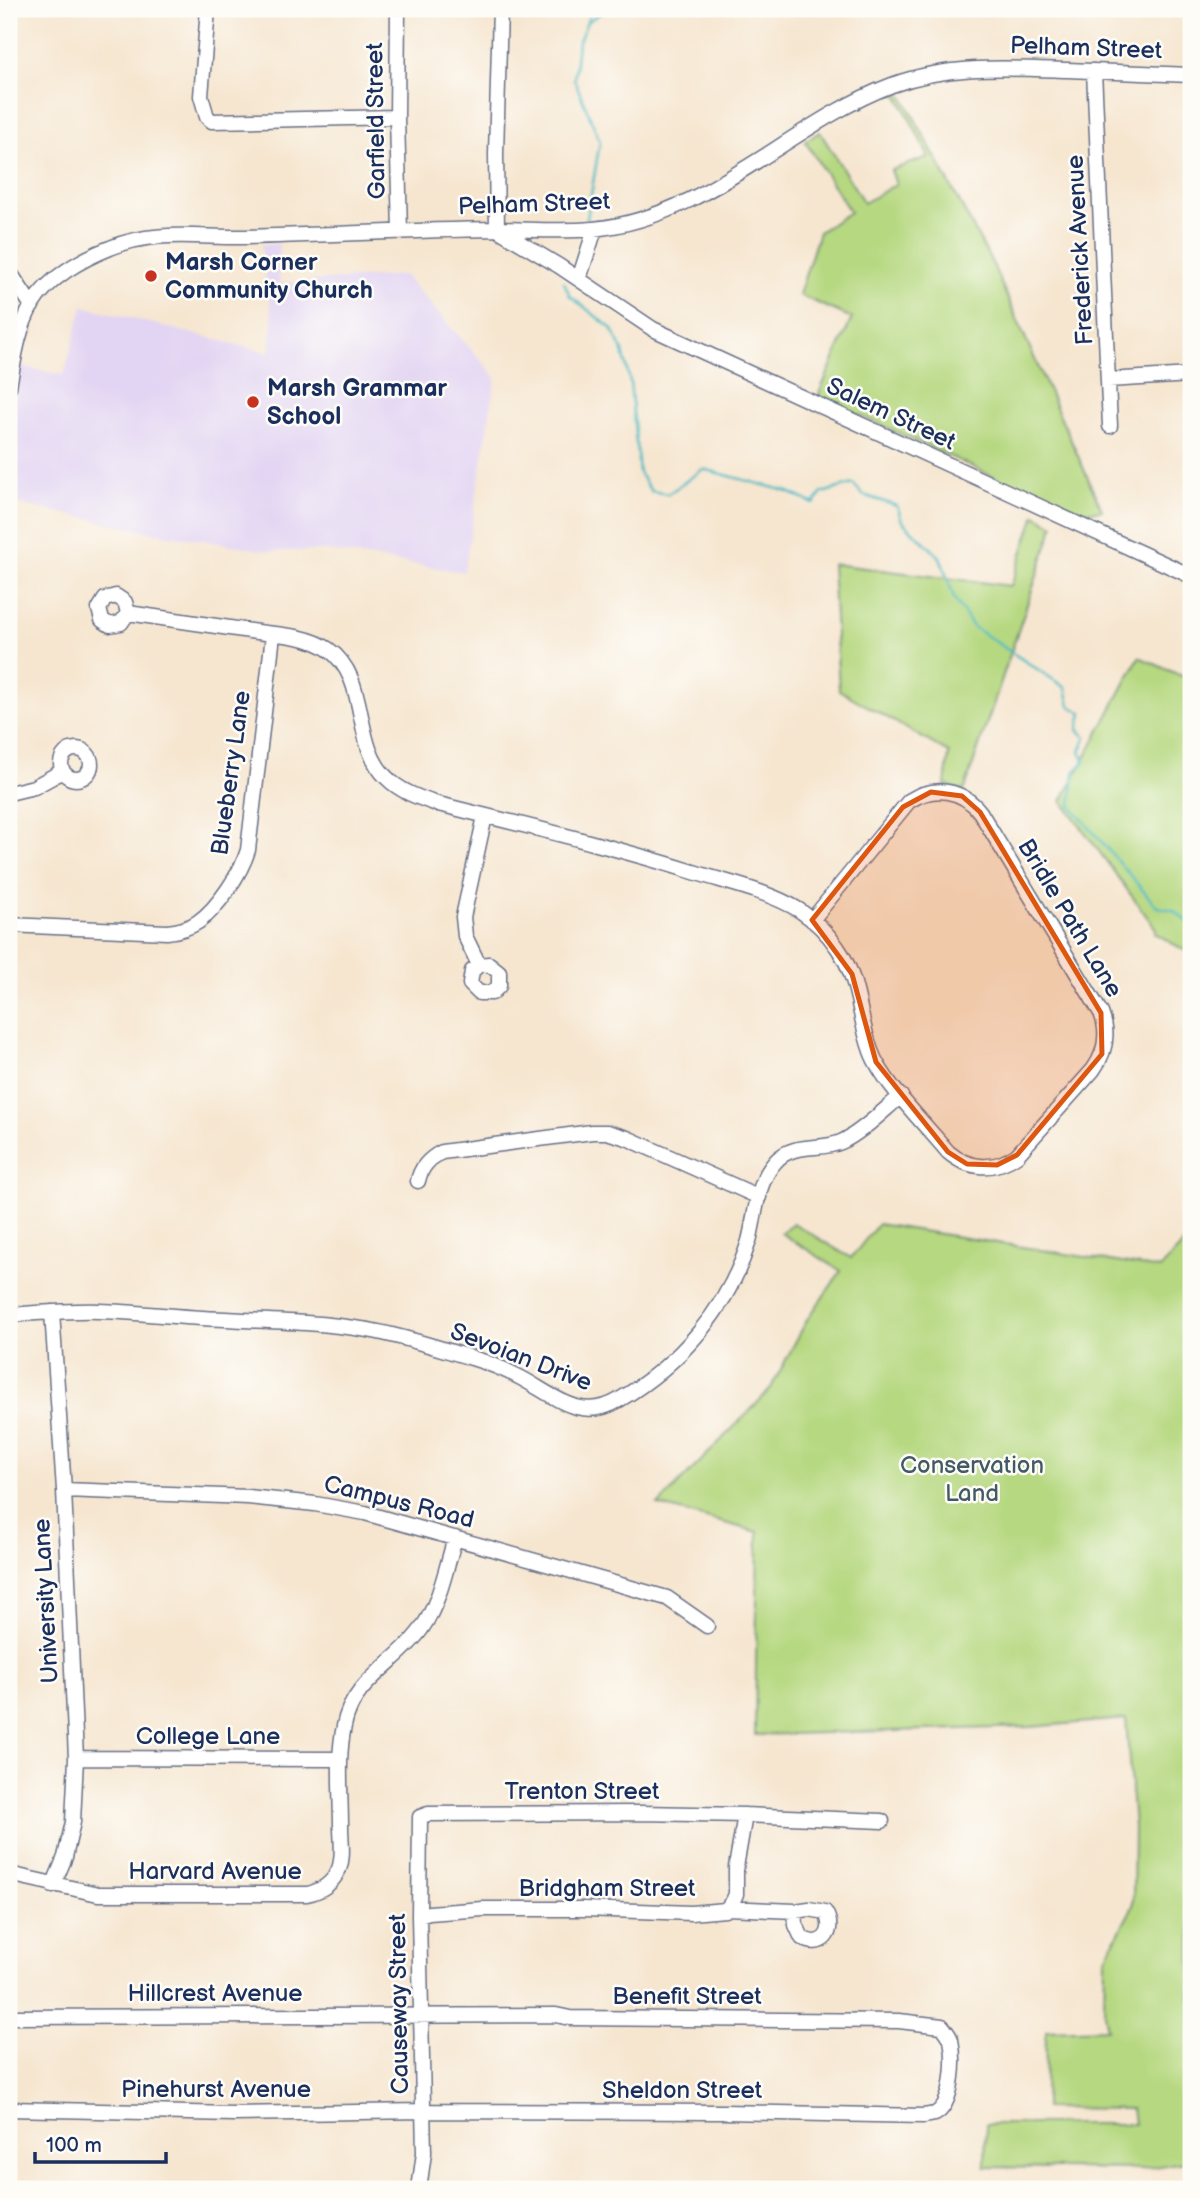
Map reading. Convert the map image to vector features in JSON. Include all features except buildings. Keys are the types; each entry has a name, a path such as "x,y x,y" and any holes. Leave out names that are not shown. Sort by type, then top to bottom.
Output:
{"street":[{"path":"208,9 201,96 207,117 212,121 397,117"},
{"name":"Garfield Street","path":"398,9 400,232"},
{"path":"497,229 500,9"},
{"name":"Pelham Street","path":"9,387 20,336 32,306 41,293 66,272 112,247 146,237 595,229 656,213 709,190 844,106 914,77 977,68 1191,75"},
{"name":"Frederick Avenue","path":"1094,71 1110,426"},
{"name":"Salem Street","path":"497,229 579,279 653,329 1191,576"},
{"path":"579,279 595,229"},
{"path":"9,271 32,306"},
{"path":"1108,380 1191,375"},
{"name":"Bridle Path Lane","path":"128,613 315,642 331,652 344,665 352,682 372,756 387,779 402,790 425,800 617,848 772,898 799,911 831,939 846,962 856,987 872,1054 887,1079 948,1152 960,1161 982,1167 1004,1163 1023,1150 1096,1065 1102,1054 1106,1042 1103,1018 980,812 969,801 955,793 931,792 909,801 812,920"},
{"name":"Blueberry Lane","path":"9,925 167,932 192,926 207,915 237,875 248,850 273,635"},
{"path":"9,793 34,787 63,771"},
{"path":"479,965 465,936 463,916 485,816"},
{"name":"Sevoian Drive","path":"9,1315 102,1311 368,1330 486,1363 518,1376 576,1408 597,1409 618,1401 656,1375 679,1355 722,1302 738,1271 750,1238 759,1197 769,1170 783,1155 795,1149 842,1141 901,1096"},
{"path":"418,1181 423,1167 442,1152 600,1132 627,1138 759,1197"},
{"name":"University Lane","path":"52,1312 64,1490 76,1758 73,1822 65,1857 54,1886"},
{"name":"Campus Road","path":"64,1490 248,1497 316,1504 365,1513 667,1598 707,1626"},
{"name":"Harvard Avenue","path":"9,1874 98,1894 300,1894 320,1890 335,1877 341,1858 340,1759 342,1734 349,1709 361,1688 406,1648 423,1627 440,1590 455,1538"},
{"name":"College Lane","path":"76,1758 340,1759"},
{"name":"Trenton Street","path":"420,1817 428,1814 628,1813 882,1821"},
{"path":"727,1908 736,1894 745,1815"},
{"name":"Causeway Street","path":"419,2189 424,2153 419,1916 420,1817"},
{"name":"Bridgham Street","path":"419,1916 483,1909 597,1909 691,1913 727,1908 795,1911"},
{"name":"Benefit Street","path":"422,2016 556,2015 569,2018 899,2021 940,2025 948,2034 952,2059 947,2099 939,2110"},
{"name":"Hillcrest Avenue","path":"9,2017 422,2016"},
{"name":"Pinehurst Avenue","path":"9,2109 234,2113 423,2111"},
{"name":"Sheldon Street","path":"423,2111 924,2116 935,2114 939,2110"}],"highlighted area":[{"path":"931,792 962,796 980,812 1101,1013 1102,1054 1017,1155 997,1165 967,1164 948,1152 876,1062 852,974 812,920 903,807"}],"shaded area":[{"name":"Marsh Grammar School","path":"279,244 279,283 404,275 496,377 464,572 327,551 270,551 151,532 9,502 9,428 22,367 64,375 83,306 269,353 273,323 261,245"}],"green space":[{"path":"900,91 992,263 1102,510 1073,513 818,396 852,318 799,295 819,232 850,212 805,141 820,132 864,203 896,184 891,170 929,157 896,92"},
{"path":"1035,515 1054,525 964,791 945,785 949,753 839,690 832,564 1011,586"},
{"path":"1139,657 1191,680 1191,811 1185,816 1191,824 1191,954 1155,933 1156,929 1062,801"},
{"name":"Conservation Land","path":"793,1223 851,1258 878,1224 1160,1269 1191,1236 1191,2161 1142,2169 985,2167 986,2124 1134,2124 1132,2109 1045,2108 1046,2031 1107,2029 1104,2014 1105,1959 1133,1906 1134,1827 1126,1719 1030,1727 755,1735 758,1532 658,1505 770,1390 807,1320 841,1271 781,1233"}],"waterway":[{"path":"587,22 591,9"},
{"path":"587,219 600,141 574,79 578,43 587,22 607,9"},
{"path":"564,282 570,296 611,328 623,351 630,382 639,473 651,491 668,494 703,469 786,491 814,504 822,493 853,484 863,495 897,506 902,521 940,557 954,598 973,627 1066,688 1070,706 1082,713 1078,730 1086,737 1080,752 1085,761 1074,772 1071,806 1157,907 1173,910 1191,924"}],"place":[{"name":"Marsh Corner Community Church","path":"151,276"},
{"name":"Marsh Grammar School","path":"253,402"}]}
